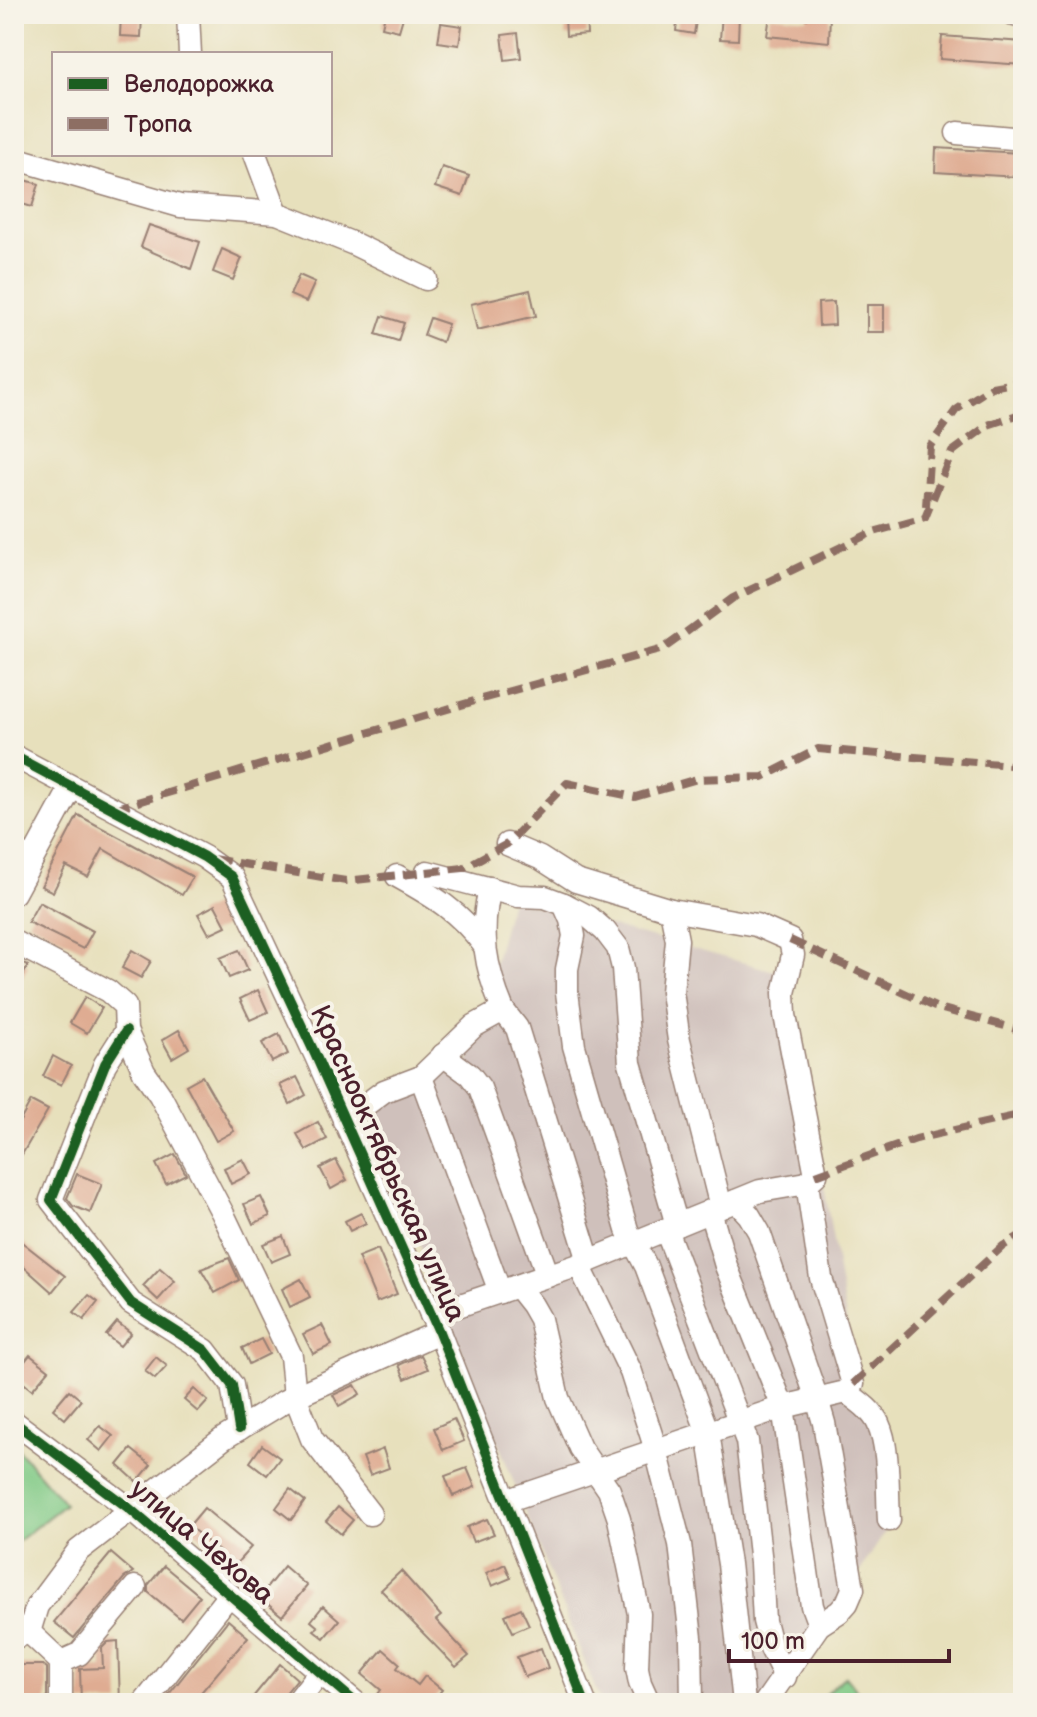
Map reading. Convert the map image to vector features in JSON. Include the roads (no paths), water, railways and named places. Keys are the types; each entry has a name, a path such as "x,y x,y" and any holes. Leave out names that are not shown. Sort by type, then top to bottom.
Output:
{"street":[{"path":"188,14 190,52"},
{"path":"1011,14 1023,17"},
{"path":"957,133 1023,139"},
{"path":"256,156 277,213"},
{"path":"14,158 180,206 277,213 354,244 426,279"},
{"name":"Краснооктябрьская улица","path":"14,756 204,857 232,877 435,1323 585,1703"},
{"path":"14,893 23,855 71,788"},
{"path":"61,1662 22,1635 37,1606 78,1551 239,1429 435,1323 508,1289 584,1263 760,1191 807,1183 816,1175 785,1015 784,993 793,955 790,940 756,925 671,910 576,881 540,858 507,844"},
{"path":"427,872 518,896 545,897 564,904 589,917 618,948 623,968 630,1063 672,1227 747,1441 761,1563 764,1621 771,1648 785,1677"},
{"path":"397,876 442,902 466,921 484,945"},
{"path":"490,888 483,915 484,945 492,984 503,1010 517,1028 584,1263 631,1372 656,1450 680,1544 691,1638 692,1703"},
{"path":"564,904 574,936 567,969 574,1046 627,1230 646,1266 708,1433 729,1564 744,1703"},
{"path":"671,910 677,940 672,992 679,1040 722,1206 726,1266 783,1407 812,1606 819,1625"},
{"path":"14,942 108,991 125,1006 126,1031 144,1072 160,1095 223,1214 291,1356 295,1396 312,1439 370,1514"},
{"path":"344,1121 384,1091 421,1077 474,1026 503,1010"},
{"path":"126,1031 105,1064 51,1200 131,1303 205,1350 232,1385 239,1429"},
{"path":"443,1055 470,1075 480,1088 548,1276"},
{"path":"421,1077 508,1289 532,1305 540,1319 558,1398 580,1448 609,1490 619,1519 639,1614 637,1668 649,1703"},
{"path":"506,1501 783,1407 846,1392 853,1384 821,1278 807,1183"},
{"path":"722,1206 759,1232 817,1399 824,1423 853,1589 839,1612 819,1625 765,1703"},
{"path":"846,1392 869,1410 878,1422 884,1439 889,1520"},
{"name":"улица Чехова","path":"14,1422 130,1509 356,1703"},
{"path":"61,1662 79,1654 135,1587"},
{"path":"144,1703 229,1595"},
{"path":"61,1662 61,1703"},
{"path":"296,1703 320,1672"}]}
